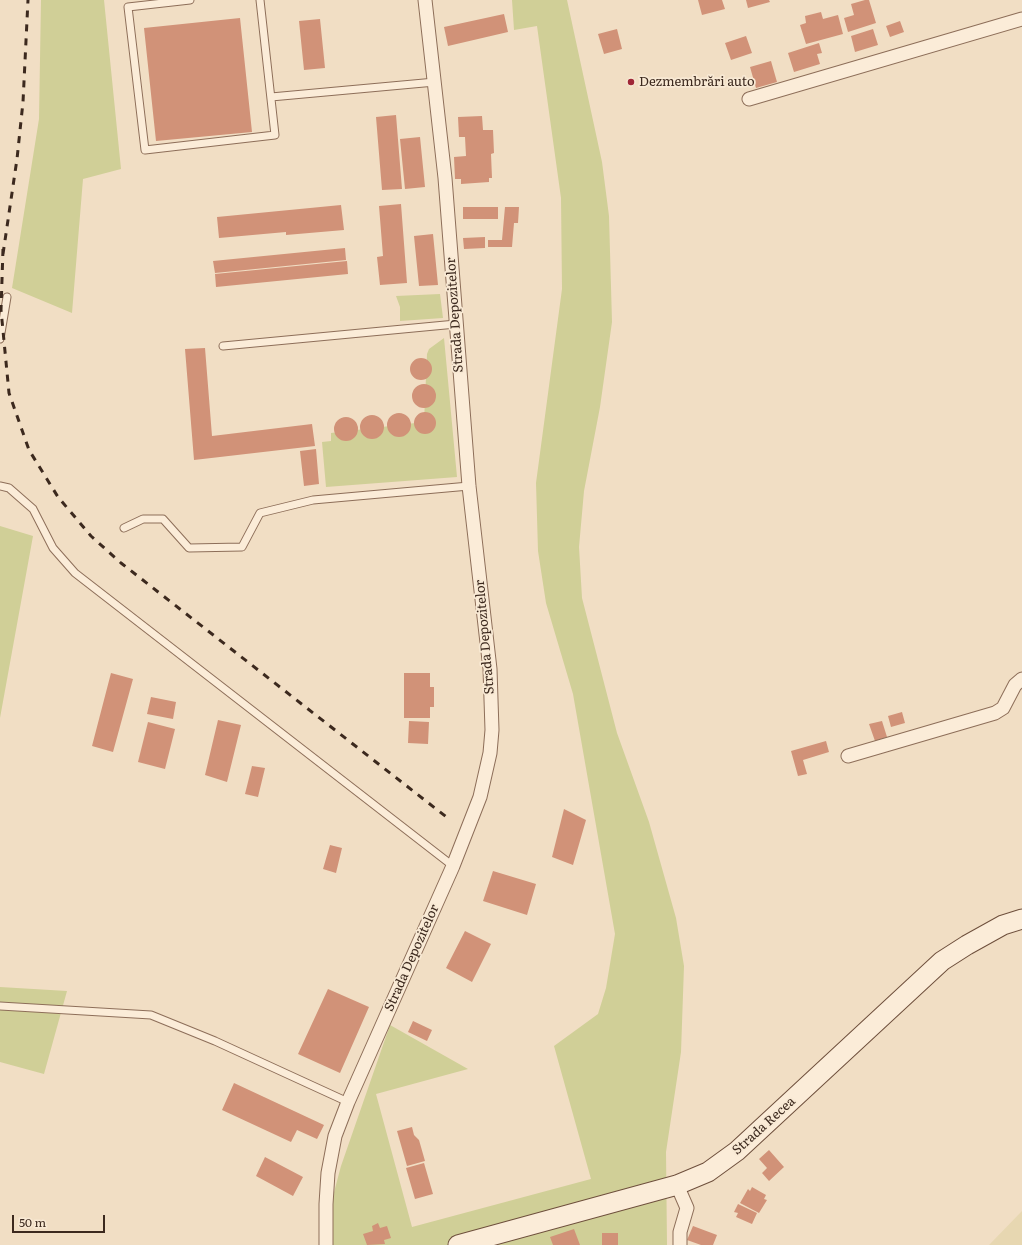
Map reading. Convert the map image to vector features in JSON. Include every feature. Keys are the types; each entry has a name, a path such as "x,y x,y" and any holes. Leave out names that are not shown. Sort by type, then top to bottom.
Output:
{"main road":[{"name":"Strada Recea","path":"458,1245 677,1185 708,1172 737,1151 942,961 967,945 997,929 1022,919"}],"street":[{"name":"Strada Depozitelor","path":"326,1245 328,1173 335,1136 348,1102 453,866 486,775 492,730 490,669 469,486 445,178 435,82 424,0"},
{"path":"749,99 1022,19"},
{"path":"848,756 994,713 1003,708 1015,684 1022,679"},
{"path":"677,1185 687,1208 680,1232 680,1245"}],"lane":[{"path":"190,0 128,7 145,150 275,135 260,0"},
{"path":"271,97 435,82"},
{"path":"0,339 8,298"},
{"path":"223,346 456,324"},
{"path":"0,486 9,488 33,509 53,548 76,573 453,866"},
{"path":"124,528 143,519 163,519 189,548 242,547 260,513 313,500 469,486"},
{"path":"0,1006 151,1015 215,1041 348,1102"}],"shaded area":[{"path":"41,0 104,0 121,169 83,179 72,313 12,288 39,119"},
{"path":"512,0 567,0 602,162 609,216 612,322 600,407 584,491 579,547 582,598 617,733 649,822 676,918 684,966 681,1052 666,1152 667,1245 320,1245 341,1166 390,1025 468,1069 376,1094 412,1227 591,1179 554,1046 598,1014 606,988 615,934 573,694 546,603 538,551 536,483 562,289 561,198 537,26 514,30"},
{"path":"440,294 443,318 400,321 400,307 396,296"},
{"path":"444,338 457,477 326,487 322,442 331,441 331,433 424,422 427,354 429,349"},
{"path":"0,526 33,536 0,718"},
{"path":"0,987 67,991 44,1074 0,1062"},
{"path":"1022,1211 1022,1245 989,1245"}],"building":[{"path":"698,0 722,0 725,9 702,15"},
{"path":"746,0 769,0 770,2 748,8"},
{"path":"869,0 876,23 848,32 844,18 854,15 851,4"},
{"path":"821,12 823,19 838,15 843,34 806,44 800,25 806,23 805,16"},
{"path":"504,14 508,32 448,46 444,27"},
{"path":"240,18 252,132 156,141 144,28"},
{"path":"320,19 325,68 304,70 299,21"},
{"path":"900,21 904,32 890,37 886,26"},
{"path":"617,29 622,49 604,54 598,34"},
{"path":"873,29 878,45 855,52 851,36"},
{"path":"746,36 752,53 731,60 725,43"},
{"path":"819,43 822,53 817,54 820,64 794,72 788,53"},
{"path":"771,61 777,82 756,88 750,67"},
{"path":"396,115 402,189 382,190 376,117"},
{"path":"482,116 483,130 493,130 494,153 491,154 492,178 489,178 489,182 461,184 461,179 455,179 454,157 466,156 465,137 459,137 458,117"},
{"path":"420,137 425,187 405,189 400,139"},
{"path":"401,204 407,283 380,285 377,257 383,256 379,206"},
{"path":"341,205 344,230 286,235 286,232 219,238 217,217"},
{"path":"463,207 498,207 498,219 463,219"},
{"path":"505,207 519,207 518,223 514,223 512,247 488,247 488,240 502,240"},
{"path":"433,234 438,285 419,286 414,236"},
{"path":"485,237 485,248 464,249 463,238"},
{"path":"345,248 346,260 215,273 213,261"},
{"path":"347,261 348,274 216,287 215,274"},
{"path":"205,348 212,436 312,424 315,446 194,460 185,349"},
{"path":"417,358 425,358 432,365 432,373 425,380 417,380 410,373 410,365"},
{"path":"424,384 432,388 436,396 432,404 424,408 416,404 412,396 416,388"},
{"path":"425,412 433,415 436,423 433,431 425,434 417,431 414,423 417,415"},
{"path":"399,413 404,414 410,420 410,430 404,436 399,437 394,436 388,430 387,425 388,420 394,414"},
{"path":"372,415 380,419 384,427 380,435 372,439 364,435 360,427 364,419"},
{"path":"346,417 354,421 358,429 354,437 346,441 338,437 334,429 338,421"},
{"path":"316,449 319,484 304,486 300,451"},
{"path":"111,673 133,679 113,752 92,746"},
{"path":"404,673 430,673 430,687 434,687 434,707 430,707 430,718 404,718"},
{"path":"151,697 176,702 173,719 147,714"},
{"path":"902,712 905,723 891,727 888,716"},
{"path":"218,720 241,725 227,782 205,775"},
{"path":"409,721 429,722 428,744 408,743"},
{"path":"882,721 887,737 875,741 869,724"},
{"path":"148,722 175,729 165,769 138,762"},
{"path":"826,741 829,752 803,760 807,774 798,776 791,751"},
{"path":"252,766 265,768 258,797 245,794"},
{"path":"564,809 586,820 573,865 552,857"},
{"path":"330,845 342,848 336,873 323,869"},
{"path":"493,871 536,884 527,915 483,901"},
{"path":"465,931 491,944 472,982 446,968"},
{"path":"328,989 369,1007 340,1073 298,1054"},
{"path":"413,1021 432,1030 427,1041 408,1032"},
{"path":"234,1083 324,1125 317,1139 297,1130 291,1142 222,1110"},
{"path":"412,1127 414,1135 419,1140 425,1161 407,1166 397,1131"},
{"path":"769,1150 784,1167 769,1181 762,1173 767,1168 759,1159"},
{"path":"265,1157 303,1177 293,1196 256,1176"},
{"path":"424,1163 433,1194 415,1199 406,1168"},
{"path":"752,1187 766,1195 764,1199 767,1200 759,1213 740,1203 748,1189 750,1191"},
{"path":"738,1204 757,1213 752,1224 736,1217 738,1213 734,1212"},
{"path":"378,1223 380,1228 387,1226 391,1238 384,1240 385,1244 367,1245 363,1234 373,1231 372,1226"},
{"path":"693,1226 717,1235 713,1245 701,1245 687,1240"},
{"path":"574,1229 580,1245 553,1245 550,1237"},
{"path":"602,1233 618,1233 618,1245 602,1245"}],"railway":[{"path":"3,254 17,159 23,102 28,0"},
{"path":"3,249 1,310 9,393 29,450 58,497 91,536 121,563 449,819"}],"place":[{"name":"Dezmembrări auto","path":"631,82"}]}
